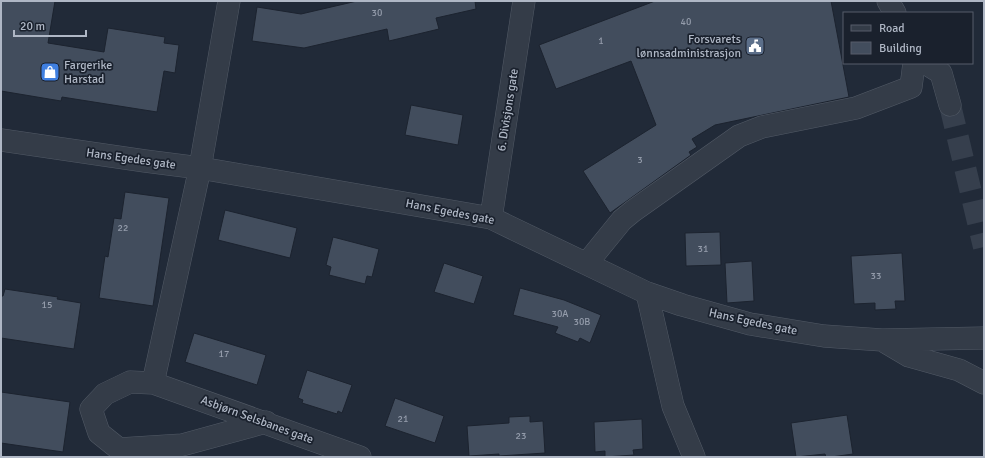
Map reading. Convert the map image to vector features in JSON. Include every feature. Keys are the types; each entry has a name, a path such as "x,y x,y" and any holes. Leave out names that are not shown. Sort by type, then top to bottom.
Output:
{"street":[{"path":"153,383 200,168 229,1"},
{"name":"6. Divisjons gate","path":"491,218 524,1"},
{"path":"888,1 894,12"},
{"path":"587,263 622,220 739,136 762,127 856,108 911,87 914,64"},
{"path":"927,64 941,73 950,105"},
{"name":"Hans Egedes gate","path":"1,140 200,168 491,218 647,293 682,305 750,324 824,336 882,340 984,338"},
{"path":"647,293 673,406 694,457"},
{"name":"Hans Egedes gate","path":"882,340 909,356 959,370 984,382"},
{"name":"Asbjørn Selsbanes gate","path":"266,422 182,445 119,449 99,433 91,409 105,394 130,382 153,383 266,422 360,457"}],"building":[{"path":"1,1 55,1 48,43 104,52 108,28 165,37 164,43 179,45 175,73 164,71 157,112 62,97 61,101 1,91"},
{"path":"357,1 475,1 476,9 436,18 439,29 389,41 387,29 304,48 252,41 257,7 301,14"},
{"path":"655,1 831,1 849,97 715,125 692,139 697,147 689,152 691,155 610,213 583,171 656,125 631,61 556,89 539,45"},
{"path":"411,105 463,115 458,145 405,135"},
{"path":"125,192 169,198 153,306 99,298 105,256 108,257 114,218 121,219"},
{"path":"225,210 297,228 290,258 218,240"},
{"path":"720,232 721,265 686,266 685,233"},
{"path":"333,237 379,249 372,277 367,276 365,284 329,275 331,267 326,265"},
{"path":"902,253 905,301 895,301 896,309 875,310 875,303 854,304 851,256"},
{"path":"752,261 754,301 727,303 725,263"},
{"path":"444,263 483,276 474,304 434,292"},
{"path":"520,288 564,300 601,315 590,343 580,338 578,342 555,333 558,327 513,315"},
{"path":"5,289 58,297 57,299 81,303 74,349 1,338 1,296 3,296"},
{"path":"194,333 266,355 257,385 185,362"},
{"path":"307,370 352,385 342,413 338,411 337,414 302,403 303,400 298,398"},
{"path":"1,392 70,402 63,452 1,443"},
{"path":"395,398 444,416 435,443 385,426"},
{"path":"847,415 853,454 831,457 826,457 825,454 796,457 791,423"},
{"path":"530,416 530,422 543,421 545,453 469,456 467,426 509,423 509,417"},
{"path":"642,419 643,449 633,450 634,455 605,457 605,451 595,452 594,422"}],"tunnel":[{"path":"950,105 984,247"}],"place":[{"name":"Forsvarets lønnsadministrasjon","path":"755,46"},
{"name":"Fargerike Harstad","path":"50,72"}]}
